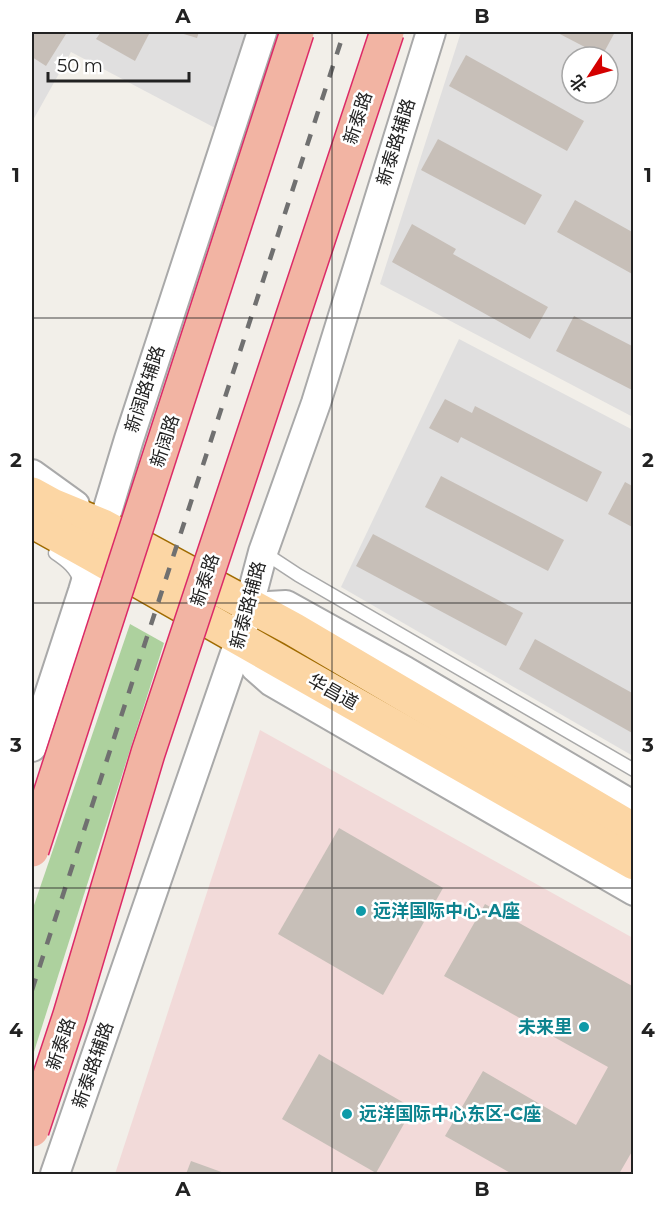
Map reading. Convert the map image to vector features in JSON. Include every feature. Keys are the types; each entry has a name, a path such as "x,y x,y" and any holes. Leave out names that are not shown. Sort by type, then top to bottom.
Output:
{"highway":[{"name":"新阔路","path":"32,850 297,32"},
{"name":"新泰路","path":"32,1130 70,1015 148,753 387,32"}],"main road":[{"name":"华昌道","path":"32,494 52,505 98,541 240,639 633,863"},
{"name":"华昌道","path":"45,541 98,541 249,607 303,635 633,830"}],"street":[{"name":"新阔路辅路","path":"32,747 132,428 262,32"},
{"name":"新泰路辅路","path":"55,1174 240,639 263,552 315,403 431,32"},
{"path":"32,474 62,495 98,541"},
{"path":"249,607 286,605 405,671 633,806"},
{"path":"240,639 255,668 272,682 633,891"}],"lane":[{"path":"45,541 76,571 82,591"},
{"path":"263,552 298,575 633,771"}],"shaded area":[{"path":"32,32 250,32 219,130 71,52 32,122"},
{"path":"461,32 633,32 633,417 380,284"},
{"path":"459,339 633,430 633,756 341,587"},
{"path":"260,730 633,938 633,1174 115,1174"}],"green space":[{"path":"130,624 164,643 32,1058 32,911"}],"building":[{"path":"32,32 66,34 46,66 32,57"},
{"path":"101,32 145,32 149,34 135,61 96,39"},
{"path":"177,32 199,32 197,38"},
{"path":"556,32 615,32 608,45 581,45"},
{"path":"466,55 584,121 567,151 449,86"},
{"path":"438,139 542,195 525,225 421,170"},
{"path":"575,200 634,233 634,275 557,232"},
{"path":"412,224 456,249 453,254 548,307 530,339 392,262"},
{"path":"574,316 634,347 634,391 556,351"},
{"path":"445,399 472,413 475,406 602,472 587,502 461,437 458,443 429,428"},
{"path":"441,476 564,540 548,571 425,507"},
{"path":"625,482 634,487 634,528 608,514"},
{"path":"373,534 523,613 506,646 356,566"},
{"path":"535,639 634,694 634,734 519,669"},
{"name":"远洋国际中心-A座","path":"339,828 443,888 383,995 278,934"},
{"name":"未来里","path":"485,904 634,987 634,1148 619,1174 512,1174 445,1136 483,1071 576,1125 608,1067 444,976"},
{"name":"远洋国际中心东区-C座","path":"319,1054 413,1108 376,1173 282,1119"},
{"path":"191,1161 227,1174 186,1174"}],"railway":[{"path":"32,990 344,32"}],"place":[{"name":"远洋国际中心-A座","path":"361,911"},
{"name":"未来里","path":"584,1027"},
{"name":"远洋国际中心东区-C座","path":"347,1114"}]}
